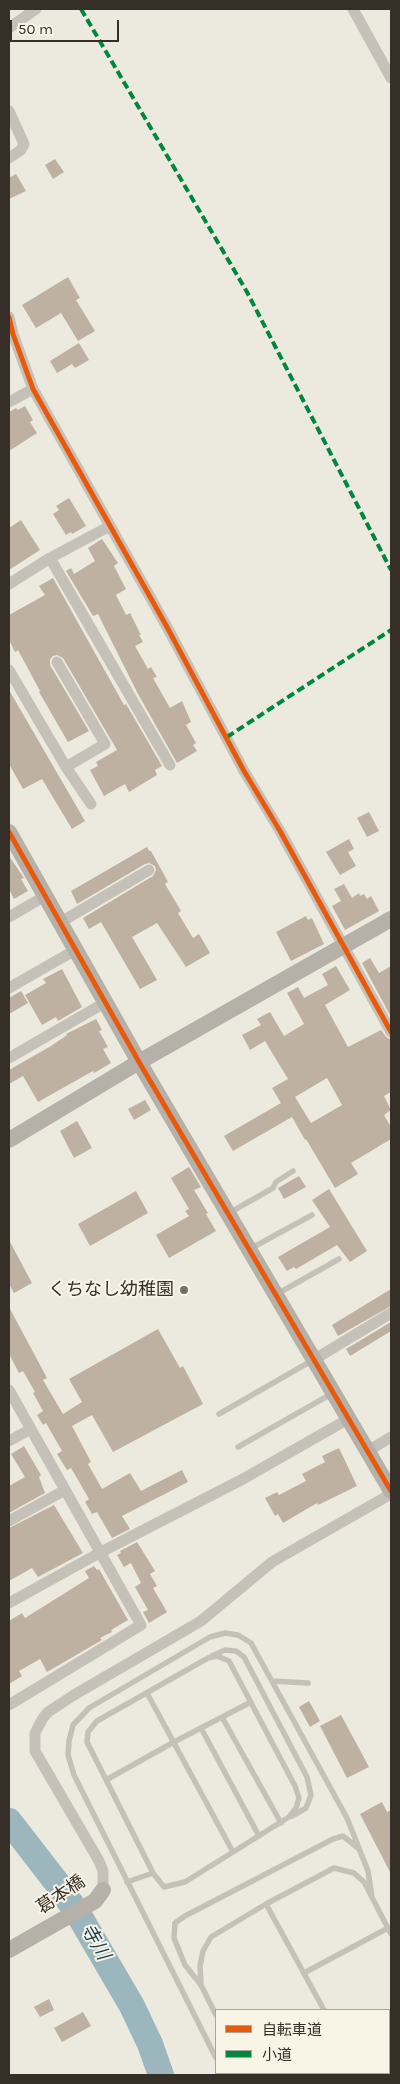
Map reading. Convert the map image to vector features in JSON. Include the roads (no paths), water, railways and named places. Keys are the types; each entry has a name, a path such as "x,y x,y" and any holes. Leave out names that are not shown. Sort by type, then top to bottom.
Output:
{"street":[{"path":"9,28 36,9"},
{"path":"353,9 391,78"},
{"path":"9,111 24,144 21,150 9,158"},
{"path":"9,317 13,334 33,389 391,1032"},
{"path":"9,402 33,389"},
{"path":"9,584 50,558 110,526"},
{"path":"50,558 170,765"},
{"path":"56,662 105,744 66,767"},
{"path":"9,670 66,767 91,804"},
{"path":"9,832 77,949 139,1062 350,1418 391,1493 272,1562 200,1621 48,1712 35,1733 35,1751 99,1861 103,1871 103,1890"},
{"path":"61,922 149,870"},
{"path":"9,917 45,896"},
{"path":"9,1140 139,1062 391,918"},
{"path":"9,988 77,949"},
{"path":"9,1058 106,1002"},
{"path":"314,1358 391,1313"},
{"path":"9,1390 141,1625 9,1705"},
{"path":"9,1604 101,1552 243,1479 350,1418"},
{"path":"9,1441 31,1429"},
{"path":"368,1451 391,1437"},
{"path":"9,1522 65,1490"},
{"name":"葛本橋","path":"9,1950 95,1901 103,1890"}],"lane":[{"path":"229,1213 273,1188 276,1182 294,1171"},
{"path":"250,1249 312,1215"},
{"path":"277,1294 339,1259"},
{"path":"219,1414 314,1358"},
{"path":"238,1447 334,1392"},
{"path":"215,2056 74,1775 68,1756 73,1725 89,1708 210,1637 225,1633 238,1635 252,1643 348,1818 368,1871 372,1897"},
{"path":"224,1650 236,1651 244,1657 306,1777 311,1794 306,1808 185,1882 164,1887 152,1873 87,1742 88,1732 97,1721 147,1693 224,1650"},
{"path":"208,1658 217,1656 229,1661 251,1702 299,1798 296,1808 289,1817"},
{"path":"272,1681 308,1683"},
{"path":"147,1693 233,1852"},
{"path":"106,1780 251,1702"},
{"path":"222,1717 280,1823"},
{"path":"201,1728 259,1836"},
{"path":"215,2014 201,1985 185,1965 174,1938 175,1923 333,1839 343,1836 359,1849"},
{"path":"201,1985 200,1966 203,1951 211,1937 266,1904 334,1868 354,1873 364,1882 391,1934"},
{"path":"128,1882 152,1873"},
{"path":"266,1904 323,2009"},
{"path":"304,1973 388,1928"}],"waterway":[{"name":"寺川","path":"9,1821 57,1883 80,1917 132,2006 150,2044 161,2075"}],"place":[{"name":"くちなし幼稚園","path":"184,1290"}]}
